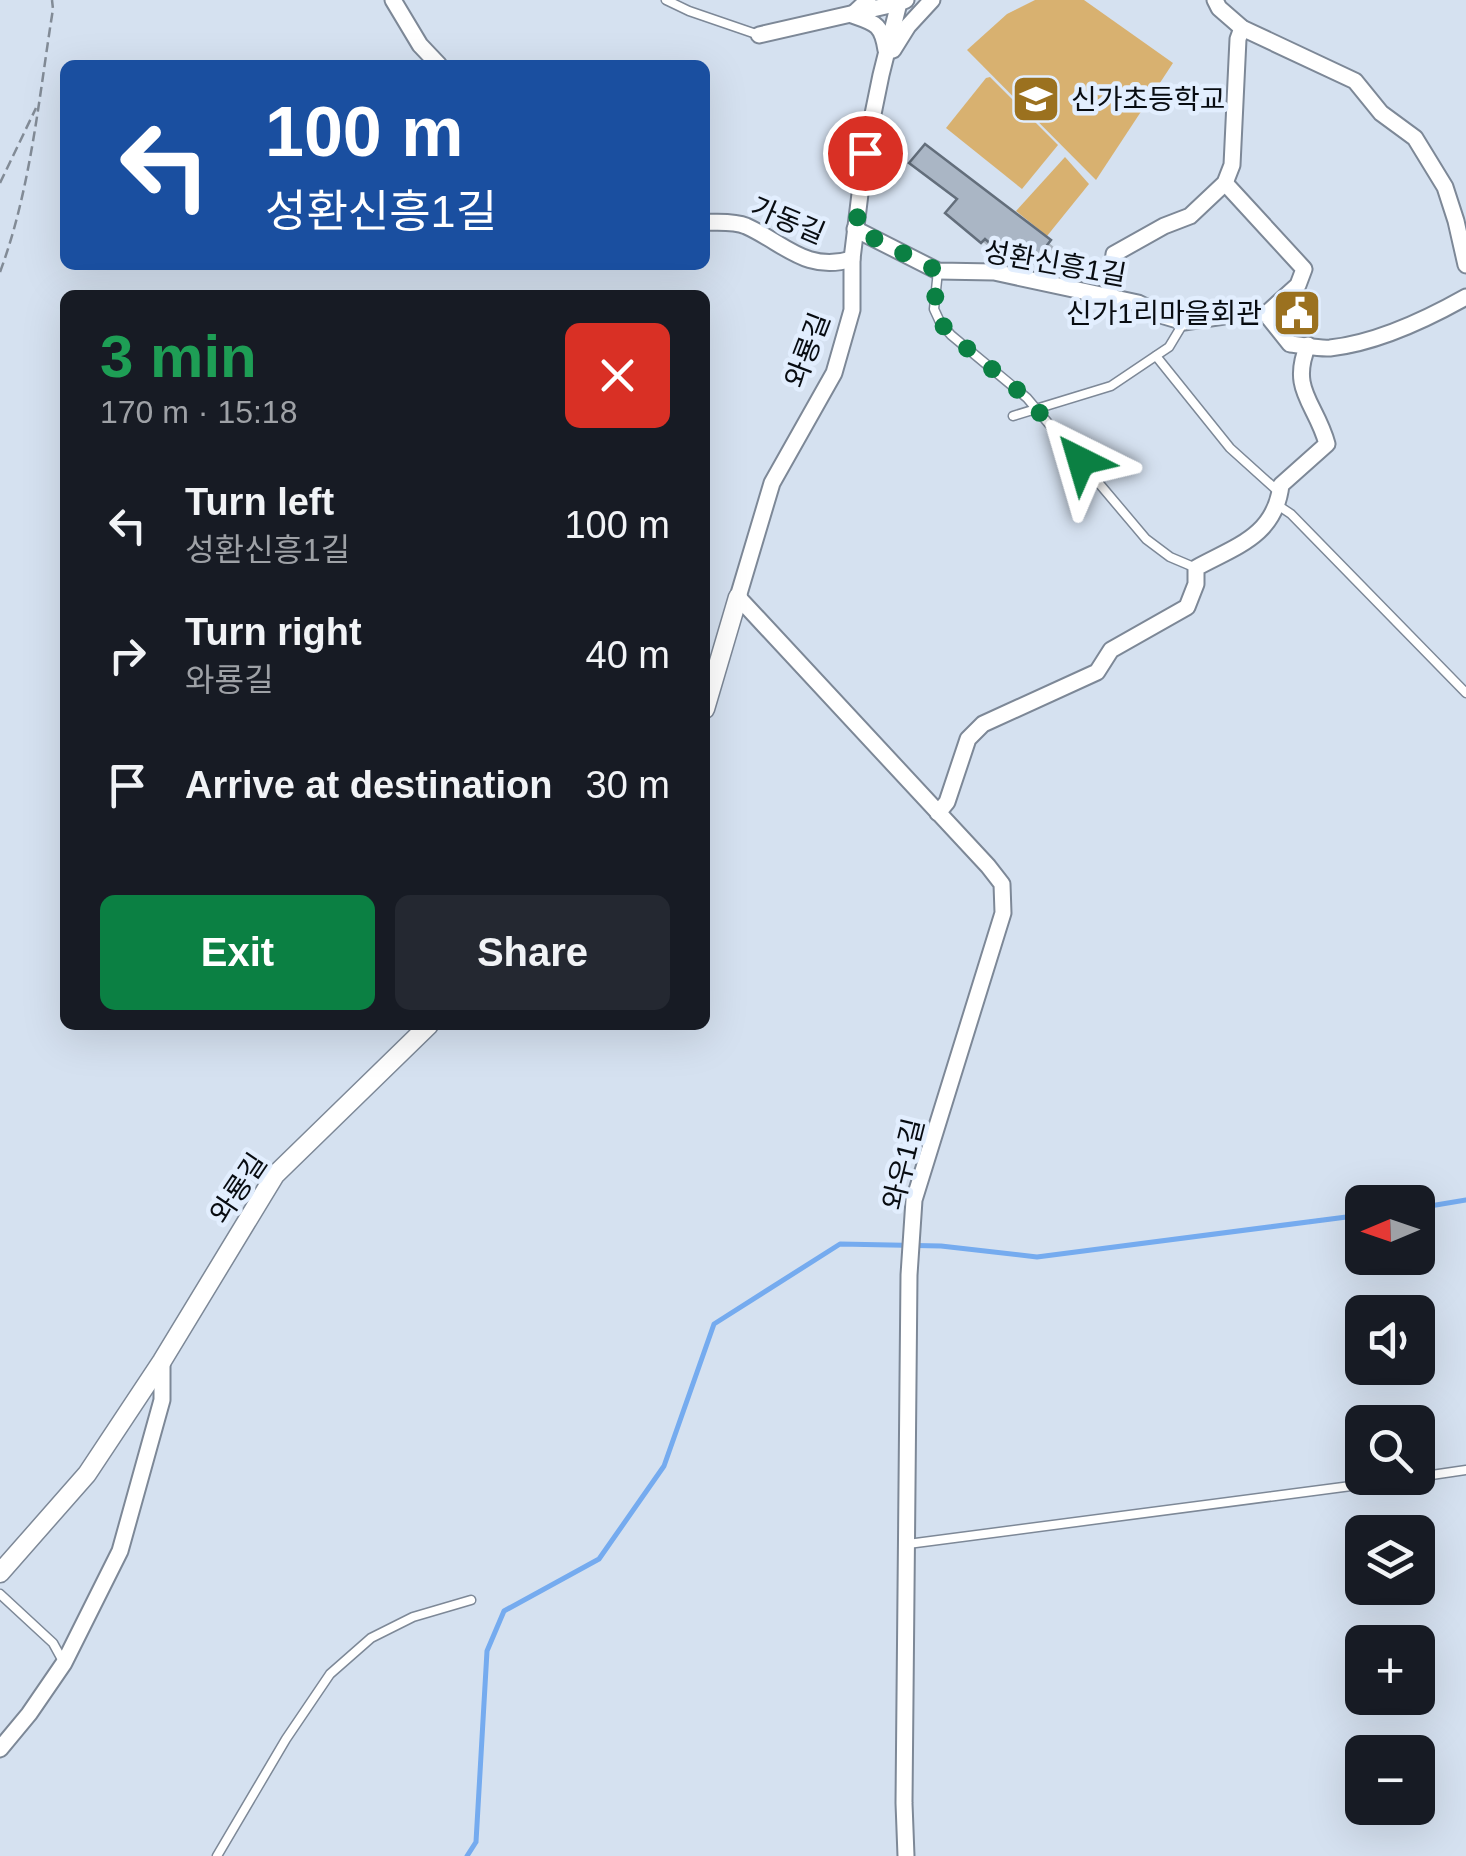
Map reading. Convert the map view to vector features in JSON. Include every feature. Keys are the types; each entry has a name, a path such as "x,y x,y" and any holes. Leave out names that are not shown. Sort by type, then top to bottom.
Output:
{"street":[{"path":"393,0 434,60"},
{"path":"852,15 868,0"},
{"path":"885,60 932,0"},
{"path":"1215,0 1242,28 1355,81 1381,112 1415,138 1445,187 1466,265"},
{"path":"760,35 901,1"},
{"name":"와룡길","path":"710,692 772,484 834,374 852,310 852,259 865,153 901,1"},
{"path":"852,15 875,22 884,36 885,60"},
{"path":"1109,297 1114,254 1190,216 1225,183 1232,165 1238,39 1242,28"},
{"path":"1184,322 1244,313 1266,314 1298,286 1304,269 1225,183"},
{"name":"가동길","path":"710,222 742,224 807,260 834,264 852,259"},
{"name":"성환신흥1길","path":"856,229 938,271 994,272 1138,303 1184,322"},
{"path":"1266,314 1290,344 1327,348 1368,340 1436,314 1466,297"},
{"path":"938,813 946,802 968,739 983,724 1097,672 1112,650 1186,606 1196,584 1196,568 1257,535 1280,500 1281,485 1327,444 1301,387 1301,362 1308,345"},
{"name":"와우1길","path":"738,596 1002,884 1003,913 914,1200 910,1275 906,1856"},
{"name":"와룡길","path":"0,1573 87,1474 162,1361 275,1175 424,1030"},
{"name":"와룡길","path":"0,1749 64,1663 120,1551 162,1400 162,1361"}],"lane":[{"path":"666,0 760,35"},
{"path":"938,271 934,309 951,335 1038,409 1146,539 1170,557 1196,568"},
{"path":"1013,416 1111,386 1169,347 1184,322"},
{"path":"1156,356 1230,448 1466,692"},
{"path":"1435,1474 1466,1470"},
{"path":"908,1544 1345,1486"},
{"path":"0,1594 53,1643 64,1663"},
{"path":"217,1856 286,1739 330,1674 371,1638 413,1617 471,1600"}],"path":[{"path":"0,272 25,179 52,0"},
{"path":"0,183 37,106"}],"shaded area":[{"path":"1035,0 1084,0 1173,63 1096,180 967,50 1007,14"},
{"path":"990,77 1058,145 1022,189 946,128"},
{"path":"1065,157 1089,184 1047,236 1016,211"}],"building":[{"path":"925,144 1051,240 1033,263 1016,250 1008,259 945,213 957,199 909,163"}],"waterway":[{"path":"1435,1205 1466,1200"},
{"path":"467,1856 476,1842 487,1651 504,1611 599,1559 664,1466 714,1324 840,1244 941,1246 1037,1257 1345,1217"}],"place":[{"name":"신가초등학교","path":"1036,99"},
{"name":"신가1리마을회관","path":"1297,313"}],"route":[{"path":"865,153 856,229 938,271 934,309 940,322 1027,398 1081,461"}]}
